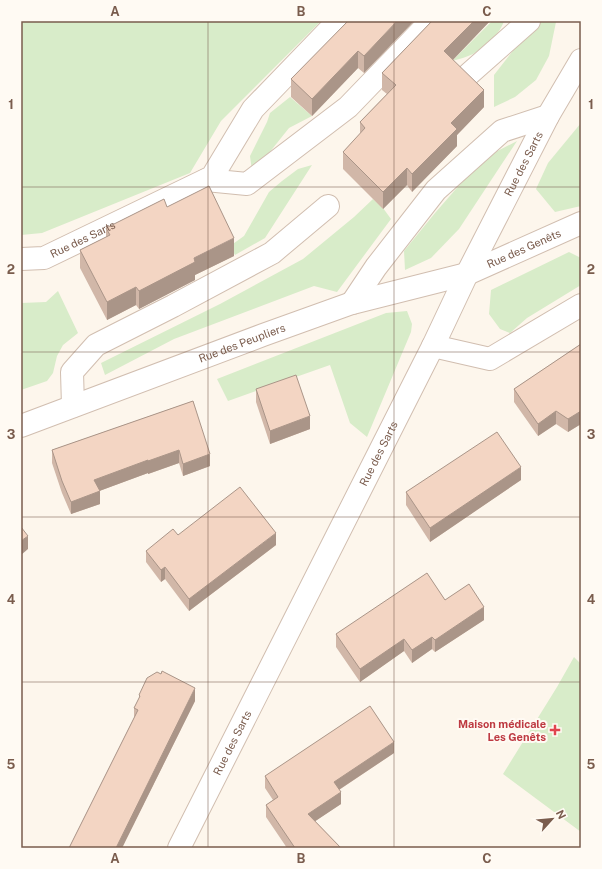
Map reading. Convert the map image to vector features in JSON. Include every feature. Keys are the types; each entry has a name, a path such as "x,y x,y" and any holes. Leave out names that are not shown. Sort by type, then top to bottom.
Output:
{"street":[{"name":"Rue des Sarts","path":"21,259 44,258 212,177 253,109 338,21"},
{"path":"206,180 247,184 348,107 431,21"},
{"path":"469,74 529,21"},
{"name":"Rue des Sarts","path":"179,848 433,346 467,274 548,116 581,60"},
{"path":"352,303 376,267 436,190 502,131 548,116"},
{"path":"73,406 72,372 96,345 272,253 328,206"},
{"name":"Rue des Genêts","path":"467,274 581,223"},
{"name":"Rue des Peupliers","path":"21,426 352,303 467,274"},
{"path":"433,346 490,359 581,305"}],"green space":[{"path":"21,21 321,21 221,121 190,173 42,233 21,235"},
{"path":"492,21 504,21 492,40 473,54 452,61"},
{"path":"538,21 556,22 549,56 536,80 515,97 494,107 494,75"},
{"path":"290,97 312,116 289,128 252,171 250,156 270,113"},
{"path":"581,123 581,206 555,212 536,189 548,163"},
{"path":"517,141 459,229 431,258 405,270 404,251 435,213 482,159"},
{"path":"312,165 265,238 235,255 230,246 244,236 269,192 298,169"},
{"path":"373,199 383,208 391,219 337,292 314,286 174,339 105,375 101,363 220,304 303,259 354,217"},
{"path":"569,252 581,258 581,285 527,318 510,333 500,329 489,314 491,290"},
{"path":"58,291 78,333 63,345 57,356 53,373 47,381 21,390 21,303 46,302"},
{"path":"407,311 412,324 411,332 367,437 350,423 330,365 228,401 217,379 386,313"},
{"name":"Maison médicale Les Genêts","path":"574,657 581,664 581,832 503,774"}],"building":[{"path":"348,21 397,21 364,56 358,51 312,99 291,79"},
{"path":"432,21 474,21 444,51 484,90 451,123 457,129 412,174 407,168 383,192 343,152 365,128 360,122 396,85 382,73"},
{"path":"209,186 234,238 194,258 195,262 139,291 136,287 107,302 80,250 110,235 106,228 164,199 167,207"},
{"path":"581,344 581,411 568,419 556,411 538,424 514,389"},
{"path":"296,375 310,416 270,431 256,389"},
{"path":"193,401 210,454 183,464 179,450 148,460 94,480 100,491 71,502 62,481 52,450"},
{"path":"497,432 521,467 430,528 406,492"},
{"path":"240,487 276,533 189,599 165,567 161,570 146,551 173,529 178,535"},
{"path":"21,527 28,536 21,541"},
{"path":"427,573 445,600 469,584 484,607 435,640 432,637 412,650 404,639 360,669 336,634"},
{"path":"162,671 195,688 116,848 69,848 138,710 134,708 147,678 157,672 161,674"},
{"path":"370,706 394,742 334,782 341,792 308,814 341,848 295,848 266,805 278,797 265,776"}],"place":[{"name":"Maison médicale Les Genêts","path":"555,730"}]}
